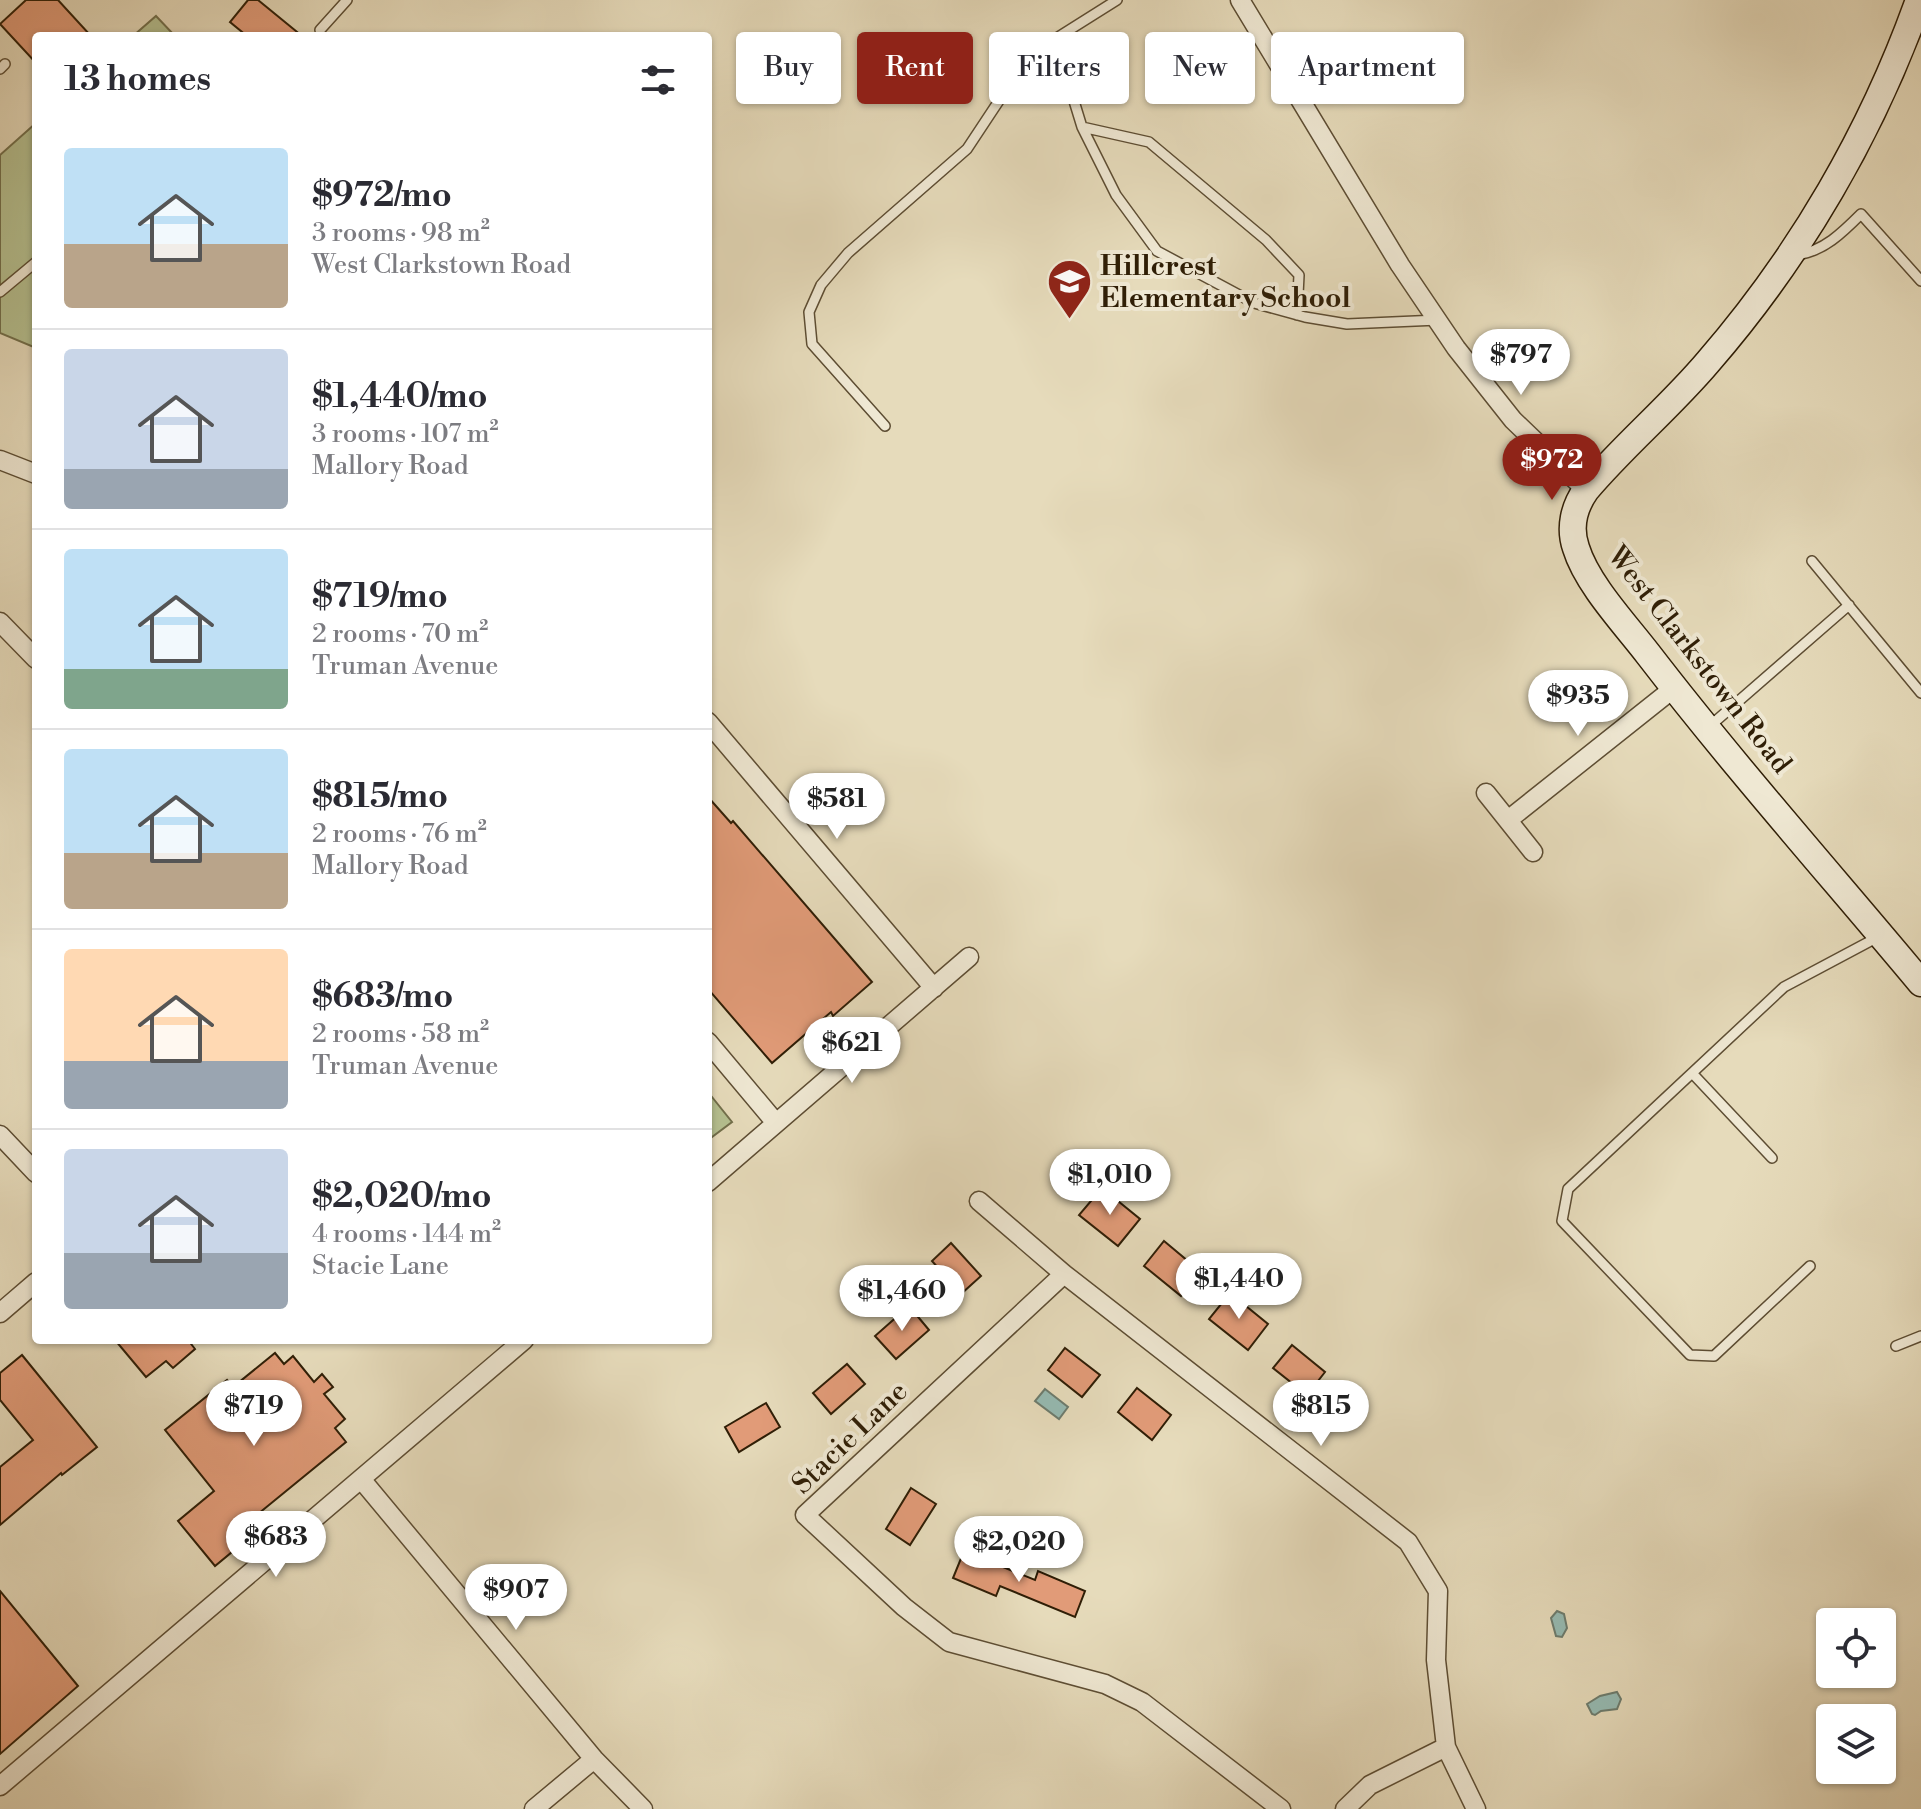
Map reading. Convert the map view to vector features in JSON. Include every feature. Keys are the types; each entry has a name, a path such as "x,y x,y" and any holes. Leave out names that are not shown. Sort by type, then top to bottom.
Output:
{"street":[{"path":"1240,0 1362,204 1438,320 1494,398 1533,441 1586,490"},
{"name":"West Clarkstown Road","path":"1919,0 1864,128 1790,256 1709,362 1586,490 1574,516 1573,535 1578,553 1598,586 1674,688 1921,983"},
{"path":"0,460 32,472"},
{"path":"0,622 32,655"},
{"path":"1508,820 1674,688"},
{"path":"712,727 934,988"},
{"path":"1486,793 1533,852"},
{"path":"712,1179 969,957"},
{"path":"712,1047 776,1123"},
{"path":"0,1135 32,1169"},
{"path":"979,1201 1064,1274 1408,1542 1438,1591 1436,1660 1446,1747 1476,1809"},
{"name":"Stacie Lane","path":"1064,1274 805,1515 904,1607 949,1642 1105,1684 1142,1702 1281,1809"},
{"path":"0,1313 32,1285"},
{"path":"0,1786 519,1344"},
{"path":"361,1479 594,1759 643,1809"},
{"path":"1345,1809 1370,1785 1446,1747"},
{"path":"534,1809 594,1759"}],"lane":[{"path":"320,30 347,0"},
{"path":"1066,32 1117,0"},
{"path":"885,426 812,344 809,312 821,285 848,253 967,149 997,104"},
{"path":"1075,104 1082,127 1116,195 1157,251 1254,303 1297,315 1347,324 1438,320"},
{"path":"1082,127 1149,142 1266,240 1299,275 1297,315"},
{"path":"1790,256 1816,250 1831,242 1861,214 1921,281"},
{"path":"0,292 32,265"},
{"path":"1812,561 1921,693"},
{"path":"1707,728 1849,605"},
{"path":"1810,1266 1714,1356 1690,1355 1562,1221 1568,1189 1784,987 1881,935"},
{"path":"1692,1073 1772,1158"},
{"path":"1896,1346 1921,1336"}],"green space":[{"path":"156,16 171,32 138,32"},
{"path":"32,127 32,346 0,333 0,155"},
{"path":"712,1097 732,1122 712,1137"}],"water":[{"path":"1045,1389 1068,1407 1059,1419 1035,1401"},
{"path":"1557,1611 1564,1614 1567,1628 1562,1637 1556,1636 1551,1618"},
{"path":"1617,1692 1621,1699 1617,1709 1592,1714 1587,1704 1600,1696"}],"building":[{"path":"26,0 58,0 87,32 32,32 32,59 0,24"},
{"path":"248,0 258,0 297,32 242,32 230,22"},
{"path":"712,802 731,823 733,821 872,982 833,1016 831,1012 772,1063 712,994"},
{"path":"1102,1188 1140,1219 1118,1246 1079,1215"},
{"path":"1164,1241 1201,1272 1181,1296 1144,1266"},
{"path":"951,1243 981,1276 961,1294 932,1261"},
{"path":"1230,1293 1268,1324 1248,1350 1209,1319"},
{"path":"909,1306 929,1330 896,1359 875,1336"},
{"path":"118,1344 191,1344 195,1349 173,1368 166,1361 146,1377"},
{"path":"1292,1345 1325,1372 1307,1395 1273,1368"},
{"path":"1065,1348 1100,1375 1082,1397 1048,1370"},
{"path":"275,1353 284,1364 293,1356 314,1382 322,1374 333,1387 324,1394 345,1419 335,1428 346,1442 253,1518 261,1528 215,1566 178,1521 214,1491 165,1430 227,1380 233,1387"},
{"path":"22,1355 97,1447 0,1525 0,1467 33,1440 0,1400 0,1373"},
{"path":"847,1364 865,1384 831,1414 813,1393"},
{"path":"1137,1388 1171,1415 1152,1440 1118,1412"},
{"path":"766,1403 780,1427 739,1452 725,1427"},
{"path":"911,1488 936,1504 910,1545 886,1529"},
{"path":"964,1551 1035,1580 1038,1571 1085,1591 1075,1617 1000,1586 996,1596 953,1578"},
{"path":"0,1591 78,1686 0,1754"}],"place":[{"name":"Hillcrest Elementary School","path":"1069,321"}]}
